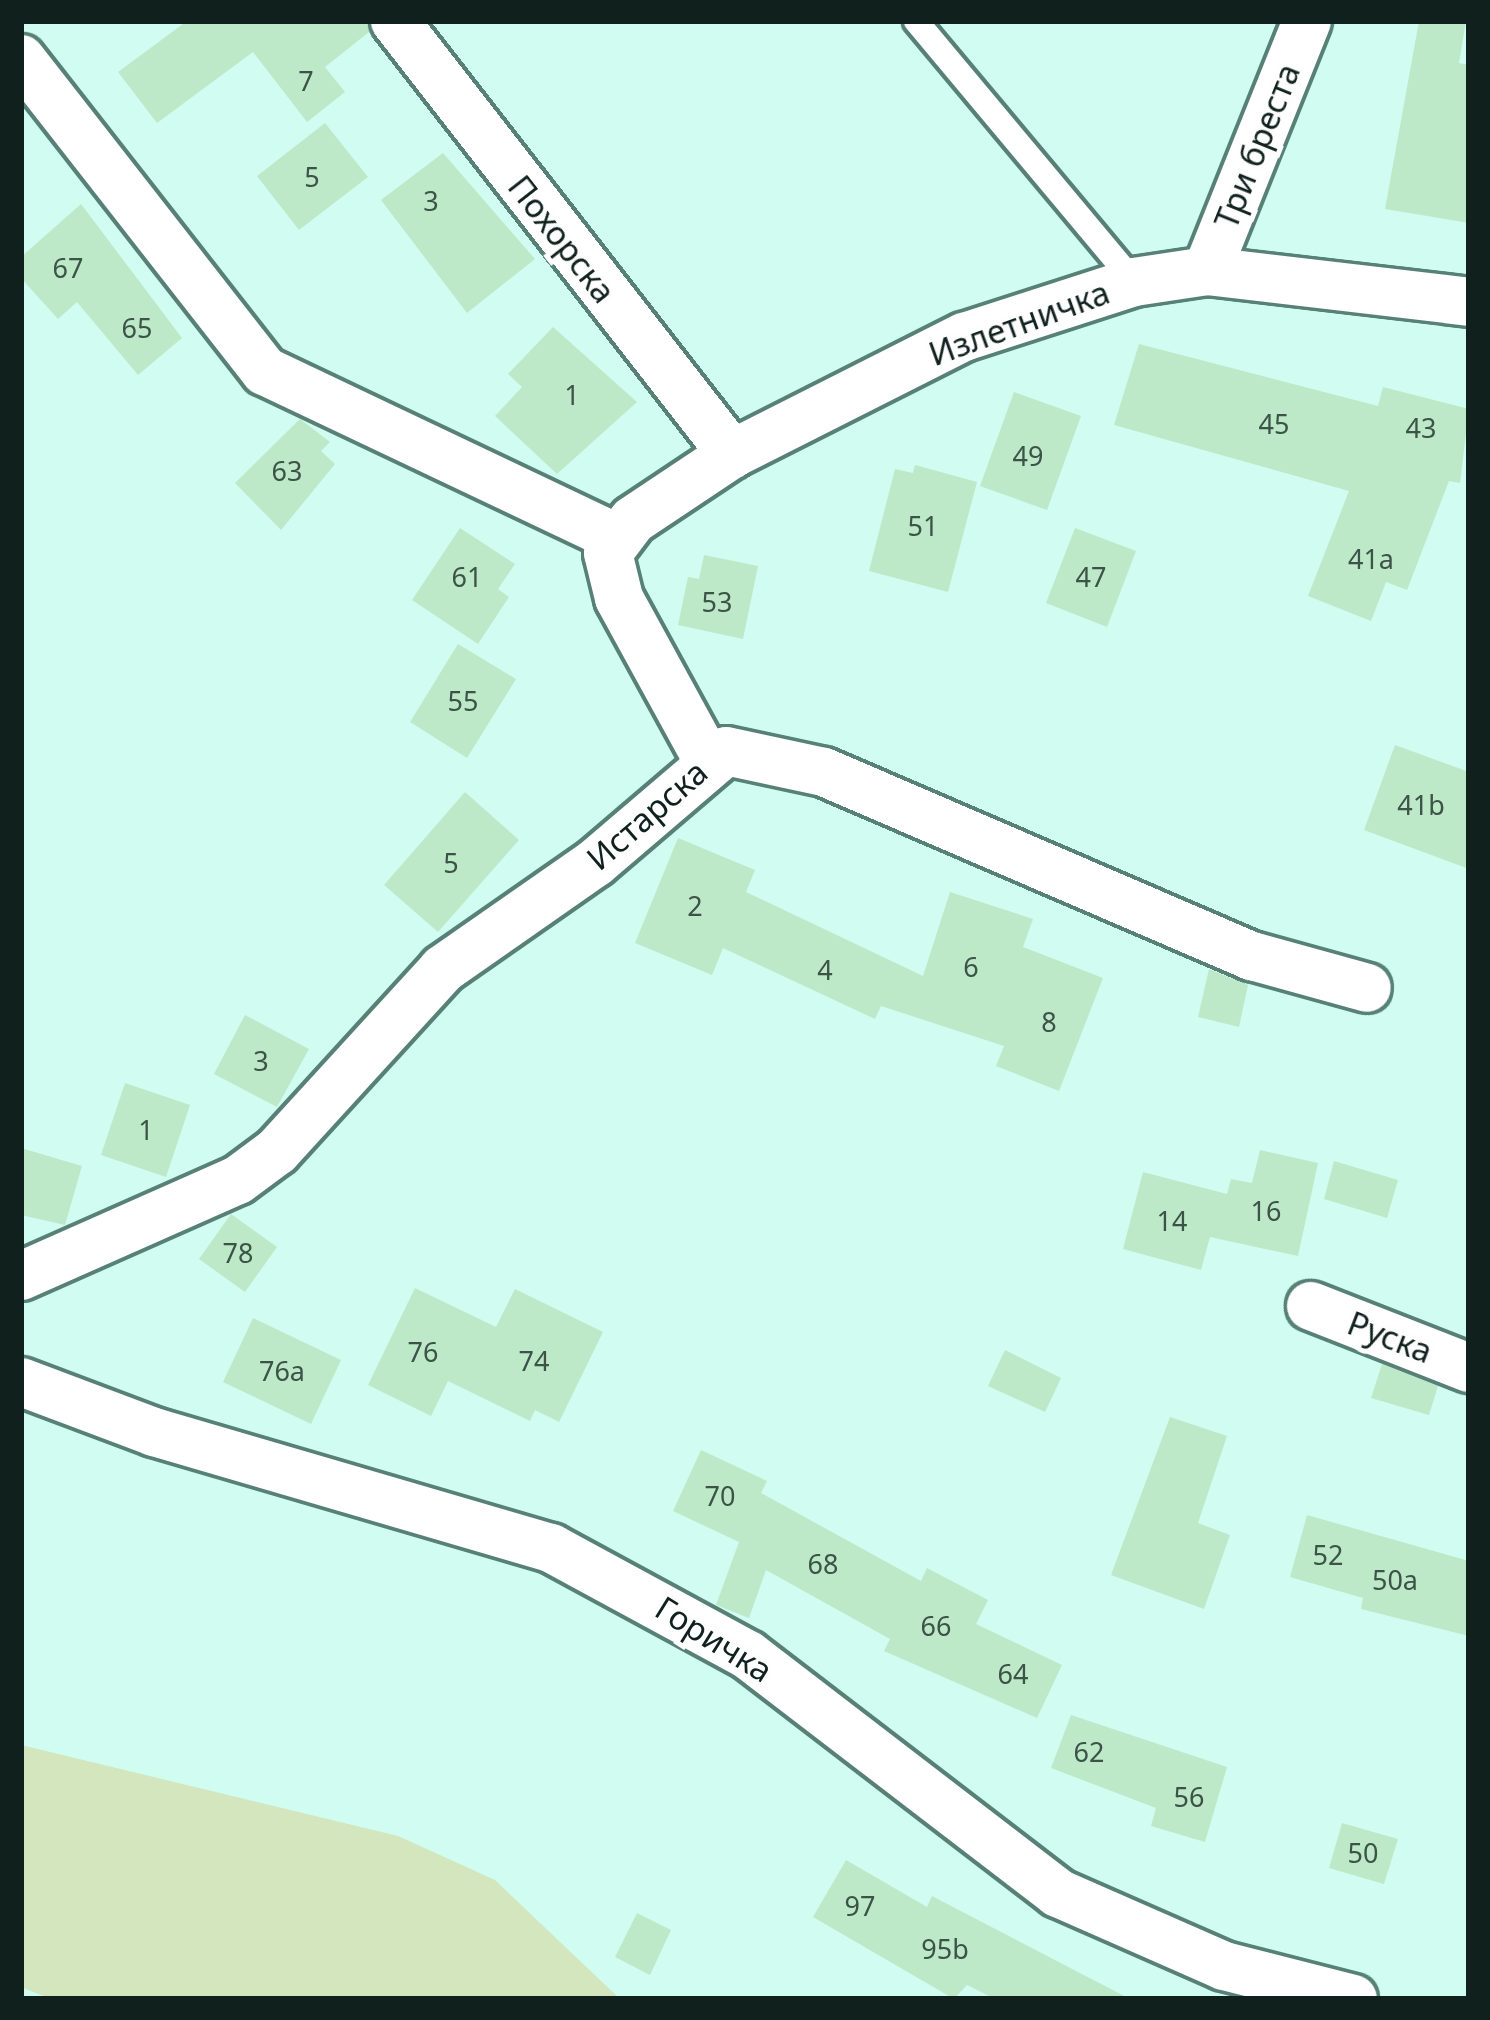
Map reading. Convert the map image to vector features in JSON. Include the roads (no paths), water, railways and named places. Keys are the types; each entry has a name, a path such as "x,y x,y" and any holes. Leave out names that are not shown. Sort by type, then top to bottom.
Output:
{"street":[{"name":"Похорска","path":"395,21 733,454"},
{"name":"Три бреста","path":"1208,271 1307,21"},
{"path":"21,59 265,370 614,536 609,569 619,598 707,759"},
{"name":"Излетничка","path":"614,536 733,454 964,338 1133,283 1208,271 1469,302"},
{"name":"Истарска","path":"21,1276 264,1161 307,1125 427,983 596,863 707,759 742,750 824,772 1252,956 1367,988"},
{"name":"Руска","path":"1311,1306 1469,1368"},
{"name":"Горичка","path":"21,1382 154,1432 551,1549 748,1655 1058,1894 1224,1966 1353,1999"}],"lane":[{"path":"916,21 1133,283"}]}
